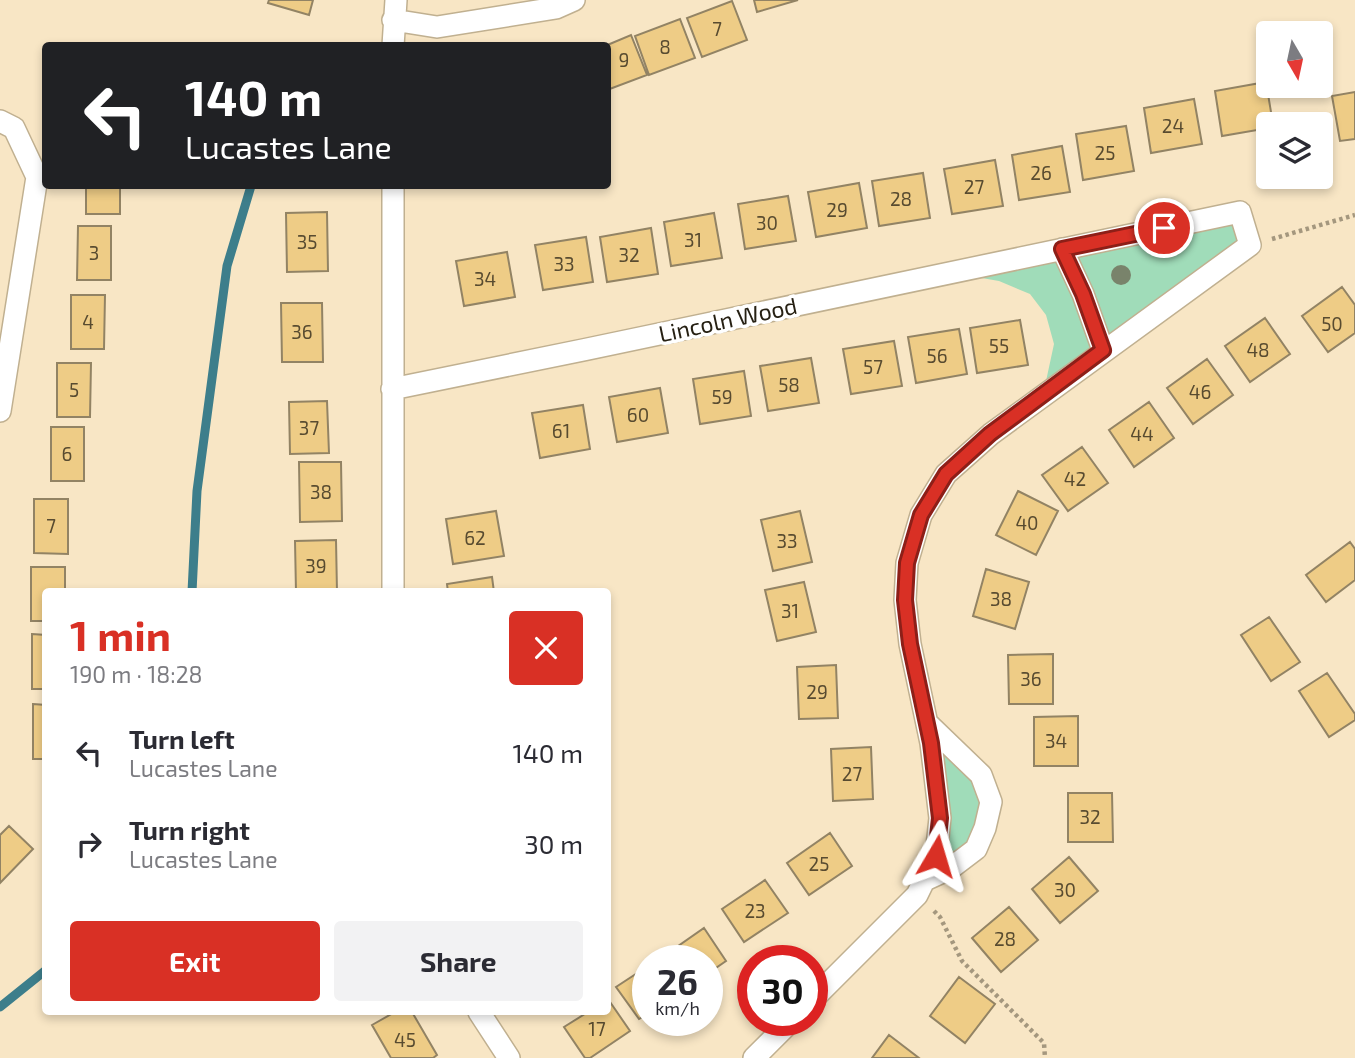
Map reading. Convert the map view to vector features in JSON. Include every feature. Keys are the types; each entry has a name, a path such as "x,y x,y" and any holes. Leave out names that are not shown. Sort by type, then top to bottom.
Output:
{"street":[{"path":"393,42 395,10 437,27 556,8 574,0"},
{"path":"0,121 14,128 37,177 0,411"},
{"path":"393,189 393,588"},
{"name":"Lincoln Wood","path":"392,389 1240,212 1250,246 1103,350"},
{"path":"828,984 917,895 936,856 940,818 927,723 910,644 905,600 907,563 921,515 946,474 990,434 1103,350 1083,294 1062,249"},
{"path":"925,880 951,868 976,849 985,828 991,802 981,775 927,723"},
{"path":"481,1015 509,1058"},
{"path":"754,1058 776,1036"}],"path":[{"path":"1287,235 1355,215"},
{"path":"940,917 962,961 1044,1043 1045,1058"}],"green space":[{"path":"1240,212 1250,245 1043,395 1054,344 1046,315 1030,294 999,281 947,272"},
{"path":"927,723 991,802 976,849 925,880 936,856"}],"building":[{"path":"269,0 313,0 309,15 268,3"},
{"path":"754,0 798,0 757,12"},
{"path":"732,1 747,40 702,57 687,18"},
{"path":"680,19 695,58 649,75 635,36"},
{"path":"631,35 647,75 611,88 611,43"},
{"path":"1256,84 1256,98 1269,98 1271,112 1256,112 1256,130 1222,136 1215,91"},
{"path":"1355,92 1355,139 1340,141 1334,96"},
{"path":"1194,99 1202,144 1151,153 1144,108"},
{"path":"1126,126 1134,171 1083,180 1076,134"},
{"path":"1062,146 1070,192 1019,200 1012,155"},
{"path":"995,160 1003,206 952,214 944,169"},
{"path":"923,173 930,218 879,226 872,181"},
{"path":"859,183 867,228 816,237 808,192"},
{"path":"86,189 120,189 120,214 86,214"},
{"path":"788,196 796,241 745,249 738,204"},
{"path":"327,212 328,271 287,272 286,213"},
{"path":"714,213 722,258 671,266 664,222"},
{"path":"78,226 111,226 111,280 77,280"},
{"path":"651,228 658,274 607,282 600,237"},
{"path":"586,237 593,282 543,290 535,245"},
{"path":"507,252 515,297 464,306 456,261"},
{"path":"1342,287 1355,305 1355,333 1328,352 1302,316"},
{"path":"71,295 105,295 104,349 71,349"},
{"path":"281,303 322,303 323,362 282,362"},
{"path":"1265,318 1290,354 1250,382 1225,346"},
{"path":"1020,320 1028,365 977,373 970,328"},
{"path":"959,329 967,374 916,383 908,337"},
{"path":"894,341 902,386 851,394 843,349"},
{"path":"811,358 819,403 768,411 760,366"},
{"path":"1207,359 1233,395 1193,424 1167,388"},
{"path":"57,363 91,363 90,417 57,417"},
{"path":"744,371 751,416 700,424 693,379"},
{"path":"660,388 668,433 617,442 609,397"},
{"path":"327,401 329,453 290,454 289,402"},
{"path":"1149,402 1174,438 1134,467 1109,430"},
{"path":"583,405 590,449 540,458 532,413"},
{"path":"51,427 84,427 84,481 51,481"},
{"path":"1082,447 1108,483 1068,511 1042,475"},
{"path":"299,462 341,462 342,521 300,522"},
{"path":"1018,491 1058,511 1036,555 996,535"},
{"path":"34,499 68,499 68,554 34,553"},
{"path":"496,511 504,556 453,564 446,519"},
{"path":"800,511 812,562 773,571 761,520"},
{"path":"336,540 337,588 296,588 295,541"},
{"path":"1350,542 1355,549 1355,580 1326,602 1306,575"},
{"path":"31,567 65,567 65,588 42,588 42,621 31,621"},
{"path":"986,569 1029,582 1015,629 973,616"},
{"path":"492,577 493,588 448,588 447,584"},
{"path":"804,582 816,632 777,641 765,590"},
{"path":"1269,617 1300,662 1271,681 1241,635"},
{"path":"32,634 42,635 42,689 32,689"},
{"path":"1053,654 1053,704 1009,704 1008,655"},
{"path":"836,665 838,718 799,719 797,667"},
{"path":"1327,673 1355,714 1355,720 1329,737 1299,691"},
{"path":"33,704 42,705 42,759 33,759"},
{"path":"1078,716 1078,766 1034,766 1034,717"},
{"path":"871,747 873,799 833,801 831,749"},
{"path":"1068,793 1112,793 1113,842 1068,842"},
{"path":"9,826 33,849 0,883 0,835"},
{"path":"830,833 852,866 809,895 787,863"},
{"path":"1069,857 1098,891 1060,923 1032,889"},
{"path":"765,880 788,913 744,942 722,909"},
{"path":"1009,907 1038,940 1001,972 972,938"},
{"path":"704,928 715,945 680,945"},
{"path":"632,976 632,1009 616,987"},
{"path":"959,977 995,1004 965,1043 930,1016"},
{"path":"611,1003 630,1031 590,1058 585,1058 564,1027 583,1015 611,1015"},
{"path":"390,1015 414,1015 437,1055 433,1058 391,1058 372,1025"},
{"path":"889,1035 919,1058 872,1058"}],"waterway":[{"path":"192,588 197,491 227,266 250,189"},
{"path":"0,1007 42,973"}],"route":[{"path":"936,856 940,818 931,743 910,644 905,600 907,563 921,515 946,474 990,434 1103,350 1083,294 1062,249 1164,228"}]}
